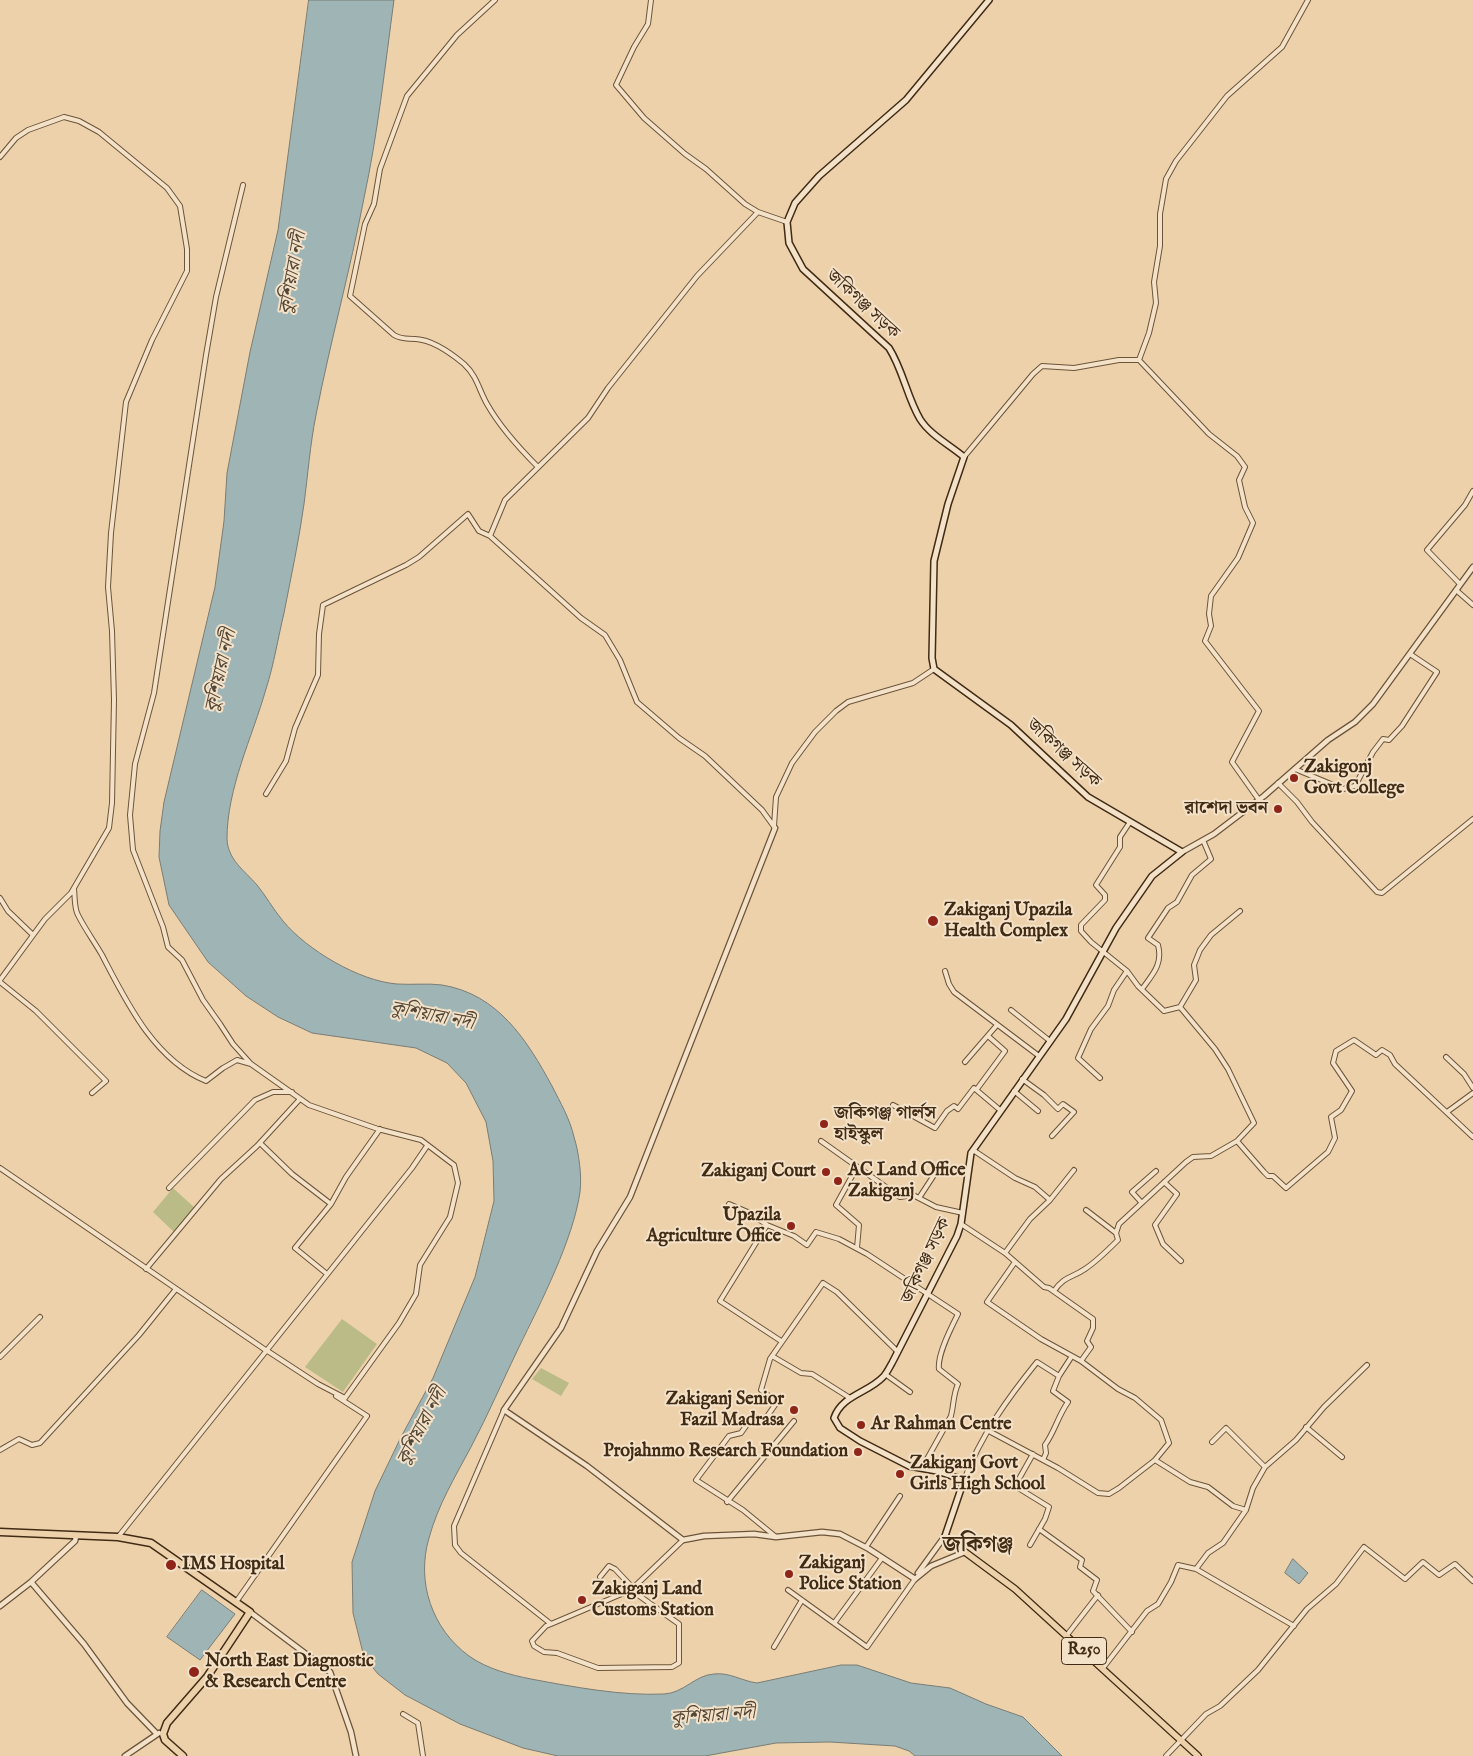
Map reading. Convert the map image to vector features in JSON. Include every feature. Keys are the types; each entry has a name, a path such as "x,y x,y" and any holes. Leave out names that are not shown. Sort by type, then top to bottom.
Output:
{"highway":[{"path":"0,1532 76,1537 118,1537 150,1543 250,1612 207,1677 167,1722 160,1734 183,1756"}],"main road":[{"path":"787,222 795,203 819,176 906,100 989,0"},
{"name":"জকিগঞ্জ সড়ক","path":"787,222 789,243 803,269 890,348 898,361 920,419 932,432 964,457"},
{"path":"934,669 932,658 934,562 948,504 964,457"},
{"name":"জকিগঞ্জ সড়ক","path":"934,669 1011,725 1088,797 1182,852 1152,876 1116,928 1066,1019 973,1150 961,1224 957,1236 885,1374 837,1409 834,1418 840,1428 909,1466 964,1480"},
{"path":"964,1480 945,1536 965,1552"},
{"name":"R250","path":"965,1552 1015,1589 1198,1756"}],"street":[{"path":"495,0 457,35 407,96 380,169 374,204 366,224 350,296 394,335 403,340 416,338 429,342 464,364 477,380 487,404 507,433 538,467"},
{"path":"651,0 648,24 634,47 616,85 644,118 745,204 758,212 787,222"},
{"path":"1139,360 1149,334 1156,303 1154,282 1160,246 1160,214 1166,179 1176,161 1227,96 1282,47 1308,0"},
{"path":"0,157 16,138 28,130 64,117 79,121 99,132 167,188 180,206 187,249 187,271 152,340 126,402 111,533 108,587 112,631 114,700 112,803 109,828 74,889 45,918 0,981 36,1011 106,1081 92,1093"},
{"path":"0,1168 266,1350 318,1384 344,1398 406,1311 416,1294 420,1265 450,1218 458,1183 454,1165 421,1140 308,1106 292,1092 251,1064 233,1044 203,1000 182,960 168,947 163,927 133,850 130,815 135,764 154,693 216,297 243,185"},
{"path":"490,536 505,500 588,418 608,388 697,276 758,212"},
{"path":"964,457 1033,374 1042,366 1074,368 1119,360 1139,360 1209,434 1237,456 1246,467 1239,480 1245,507 1253,523 1238,558 1211,596 1208,614 1211,626 1205,641 1259,711 1232,762 1259,800"},
{"path":"1460,584 1426,550 1465,505 1473,491"},
{"path":"266,794 286,761 295,728 318,676 319,634 323,605 419,557 468,514 479,531 490,536 582,618 605,635 620,660 637,702 679,738 705,756 762,810 774,828"},
{"path":"1182,852 1204,840 1259,800 1328,740 1355,722 1373,704 1473,567"},
{"path":"1456,590 1473,605"},
{"path":"1295,769 1343,789 1355,786 1373,752 1383,739 1389,740 1402,726 1437,672 1410,654"},
{"path":"551,1624 460,1553 455,1545 454,1526 504,1410 561,1328 597,1251 630,1197 774,828 774,812 780,785 792,764 822,725 848,702 913,682 934,669"},
{"path":"1278,784 1297,802 1312,822 1377,892 1382,894 1473,819"},
{"path":"1130,822 1120,837 1120,846 1096,885 1105,895 1105,900 1081,925 1081,930 1103,952 1127,971 1164,1011 1180,1007 1196,980 1194,965 1200,950 1211,935 1240,911"},
{"path":"1142,989 1157,969 1161,955 1158,945 1148,938 1168,908 1177,902 1192,874 1211,858 1204,840"},
{"path":"74,889 77,914 92,937 138,1022 156,1044 190,1074 206,1081 222,1068 237,1060 251,1064"},
{"path":"0,898 8,911 33,935"},
{"path":"945,971 948,984 954,992 1039,1056"},
{"path":"1100,1078 1078,1058 1091,1029 1108,1006 1114,990 1127,971"},
{"path":"1054,1291 1066,1277 1083,1270 1109,1249 1118,1240 1116,1233 1119,1224 1192,1157 1211,1156 1237,1141 1254,1123 1228,1069 1215,1049 1180,1007"},
{"path":"1011,1010 1050,1041"},
{"path":"965,1062 997,1025"},
{"path":"893,1105 935,1128 947,1111 954,1106 958,1109 974,1088 977,1089 1006,1051 988,1036"},
{"path":"1237,1141 1268,1176 1273,1176 1286,1188 1321,1159 1328,1152 1335,1138 1331,1117 1341,1110 1352,1091 1333,1063 1336,1051 1354,1040 1376,1056 1382,1050 1390,1056 1395,1064 1473,1137"},
{"path":"1446,1057 1464,1074 1473,1088"},
{"path":"1022,1079 1044,1095 1058,1109 1063,1104 1074,1112 1052,1136"},
{"path":"977,1089 1000,1110"},
{"path":"1014,1091 1038,1111"},
{"path":"169,1188 255,1100 273,1092 292,1092"},
{"path":"1447,1112 1473,1093"},
{"path":"146,1269 221,1179 260,1143 300,1099"},
{"path":"328,1274 295,1248 330,1204 346,1176 380,1129"},
{"path":"821,1141 900,1197 913,1195 936,1207 963,1213"},
{"path":"260,1143 292,1174 330,1204"},
{"path":"118,1537 412,1168 427,1146"},
{"path":"973,1150 1015,1178 1039,1190 1050,1200"},
{"path":"857,1167 836,1206 860,1225 857,1248"},
{"path":"1005,1253 1030,1218 1050,1200 1074,1170"},
{"path":"1141,1202 1132,1192 1156,1171"},
{"path":"919,1198 936,1172"},
{"path":"1164,1182 1177,1194 1155,1225 1163,1244 1181,1261"},
{"path":"729,1204 767,1225 794,1236 807,1245 816,1232 839,1239 857,1248 958,1314 938,1362 939,1369 958,1384 953,1395 951,1416 922,1468"},
{"path":"1086,1210 1116,1233"},
{"path":"961,1224 1005,1253 1044,1287 1054,1291 1093,1319 1093,1328 1087,1341 1091,1347 1081,1361"},
{"path":"767,1225 720,1301 781,1341"},
{"path":"987,1430 1033,1454 1098,1493 1109,1494 1146,1469 1169,1443 1161,1420 1135,1398 1118,1389 1081,1361 1041,1339 987,1302 1015,1262"},
{"path":"776,1537 750,1515 727,1502 696,1480 729,1436 741,1433 754,1416 764,1421 777,1402 761,1390 772,1356 781,1341 823,1283 837,1292 898,1352"},
{"path":"0,1450 19,1439 32,1445 40,1443 139,1335 176,1289"},
{"path":"0,1357 40,1316"},
{"path":"236,1602 367,1416 266,1350"},
{"path":"772,1356 801,1374 812,1374 850,1398"},
{"path":"1043,1460 1046,1453 1045,1445 1055,1431 1056,1421 1068,1402 1053,1391 1059,1376 1072,1356"},
{"path":"964,1480 971,1460 987,1430 1019,1382 1037,1362 1059,1376"},
{"path":"1196,1569 1208,1553 1223,1543 1246,1510 1253,1488 1264,1467 1289,1446 1367,1365"},
{"path":"885,1374 910,1392"},
{"path":"504,1410 588,1466 683,1540"},
{"path":"727,1502 794,1421"},
{"path":"1306,1427 1342,1457"},
{"path":"1212,1442 1226,1428 1264,1467"},
{"path":"1030,1545 1049,1507 1015,1486 1033,1454"},
{"path":"1155,1460 1190,1482 1208,1487 1233,1506 1246,1510"},
{"path":"866,1547 900,1496"},
{"path":"1039,1529 1082,1560 1080,1567 1097,1580 1093,1591 1132,1632"},
{"path":"600,1577 608,1566 615,1569 632,1589 679,1624 679,1663 672,1667 598,1668 557,1653 544,1652 534,1646 532,1641 539,1636 546,1626 632,1589 683,1540 704,1536 754,1534 776,1537 822,1532 840,1534 866,1547 914,1578"},
{"path":"788,1590 868,1647 914,1578 945,1536"},
{"path":"0,1606 31,1582 76,1540 76,1537"},
{"path":"1166,1756 1206,1714 1220,1706 1246,1682 1294,1626 1306,1609 1336,1584 1364,1547 1405,1579 1423,1562 1440,1575 1455,1564 1473,1581"},
{"path":"914,1578 931,1566 965,1552"},
{"path":"835,1622 882,1558"},
{"path":"1103,1668 1148,1611 1158,1604 1171,1582 1178,1565 1196,1569 1294,1626"},
{"path":"31,1582 84,1644 127,1703 160,1734 125,1756"},
{"path":"1066,1635 1098,1595"},
{"path":"774,1647 802,1600"},
{"path":"250,1612 330,1672 351,1732 356,1756"},
{"path":"403,1714 418,1723 423,1756"}],"green space":[{"path":"173,1188 195,1208 174,1232 153,1212"},
{"path":"342,1319 377,1344 343,1392 305,1367"},
{"path":"541,1368 569,1383 561,1396 532,1379"}],"water":[{"name":"কুশিয়ারা নদী","path":"309,0 394,0 369,174 316,415 302,518 284,613 269,680 241,763 231,801 228,820 228,846 234,859 257,885 283,921 293,932 320,953 351,970 382,982 442,985 462,990 479,998 495,1009 521,1036 552,1086 572,1130 580,1172 581,1186 576,1211 571,1230 555,1271 483,1423 437,1514 425,1555 426,1588 430,1603 445,1632 469,1656 491,1668 531,1679 614,1692 664,1694 678,1691 707,1675 725,1674 757,1683 841,1665 857,1665 911,1683 950,1688 986,1704 1023,1717 1062,1756 915,1756 909,1751 895,1746 830,1742 776,1743 705,1756 558,1756 523,1748 460,1724 405,1695 378,1674 364,1657 353,1613 352,1562 375,1491 401,1437 433,1378 475,1277 494,1201 493,1161 486,1122 466,1083 447,1063 416,1048 312,1033 278,1017 246,996 208,962 169,905 159,857 164,802 215,587 224,521 227,473 250,352 278,230"},
{"path":"1293,1559 1308,1573 1299,1584 1285,1573"},
{"path":"202,1590 235,1614 200,1660 167,1637"}],"place":[{"name":"Zakigonj Govt College","path":"1294,778"},
{"name":"রাশেদা ভবন","path":"1278,809"},
{"name":"Zakiganj Upazila Health Complex","path":"933,921"},
{"name":"জকিগঞ্জ গার্লস হাইস্কুল","path":"824,1124"},
{"name":"Zakiganj Court","path":"826,1172"},
{"name":"AC Land Office Zakiganj","path":"838,1181"},
{"name":"Upazila Agriculture Office","path":"791,1226"},
{"name":"Zakiganj Senior Fazil Madrasa","path":"794,1410"},
{"name":"Ar Rahman Centre","path":"861,1425"},
{"name":"Projahnmo Research Foundation","path":"858,1452"},
{"name":"Zakiganj Govt Girls High School","path":"900,1474"},
{"name":"IMS Hospital","path":"171,1565"},
{"name":"Zakiganj Police Station","path":"789,1574"},
{"name":"Zakiganj Land Customs Station","path":"582,1600"},
{"name":"North East Diagnostic & Research Centre","path":"194,1672"}],"district":[{"name":"জকিগঞ্জ","path":"978,1546"}]}
